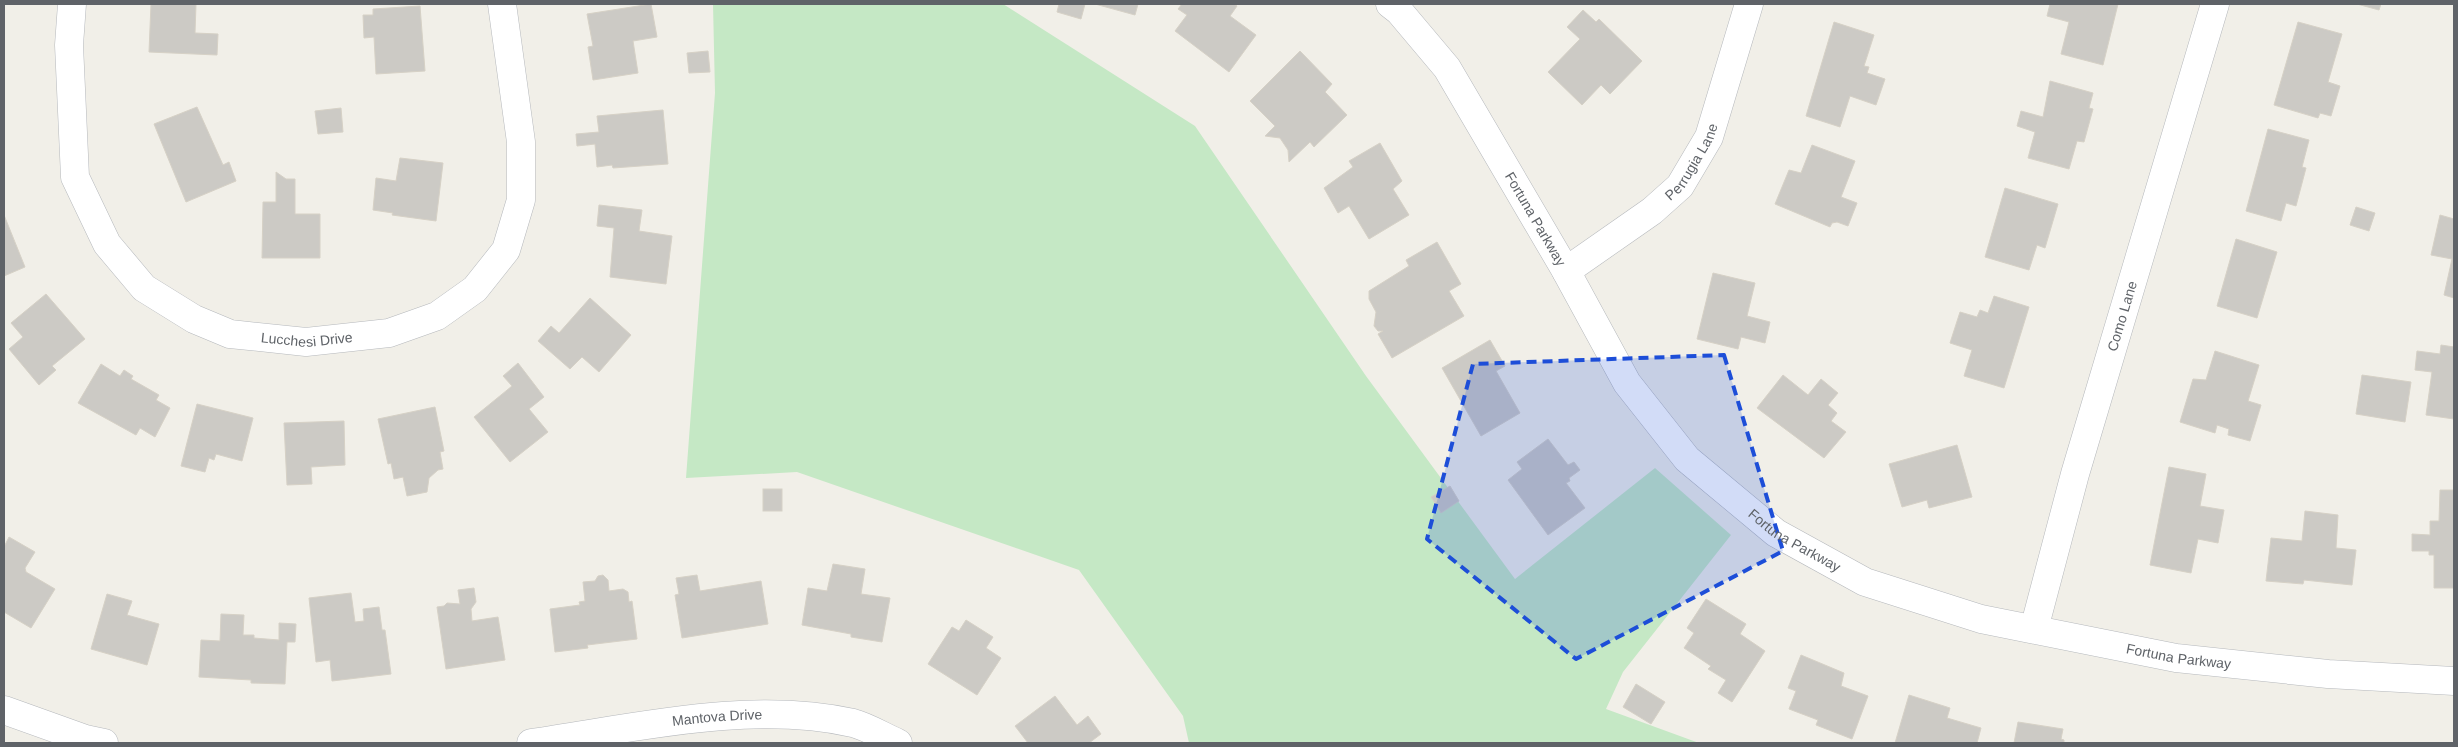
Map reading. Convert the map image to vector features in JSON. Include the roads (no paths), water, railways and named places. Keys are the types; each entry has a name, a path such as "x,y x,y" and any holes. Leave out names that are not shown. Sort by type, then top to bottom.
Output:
{"street":[{"name":"Lucchesi Drive","path":"72,4 69,45 75,177 107,244 144,288 194,319 230,334 306,342 389,333 437,316 475,290 506,250 521,200 521,142 502,4"},
{"name":"Fortuna Parkway","path":"1390,4 1399,11 1447,68 1566,271 1626,383 1687,459 1776,533 1865,582 1981,619 2176,658 2328,674 2454,680"},
{"name":"Perrugia Lane","path":"1566,271 1652,211 1680,186 1709,137 1749,4"},
{"name":"Como Lane","path":"2034,629 2075,474 2215,4"},
{"path":"4,710 85,739 104,743"},
{"name":"Mantova Drive","path":"531,743 720,716 784,713 854,723 898,743"}]}
